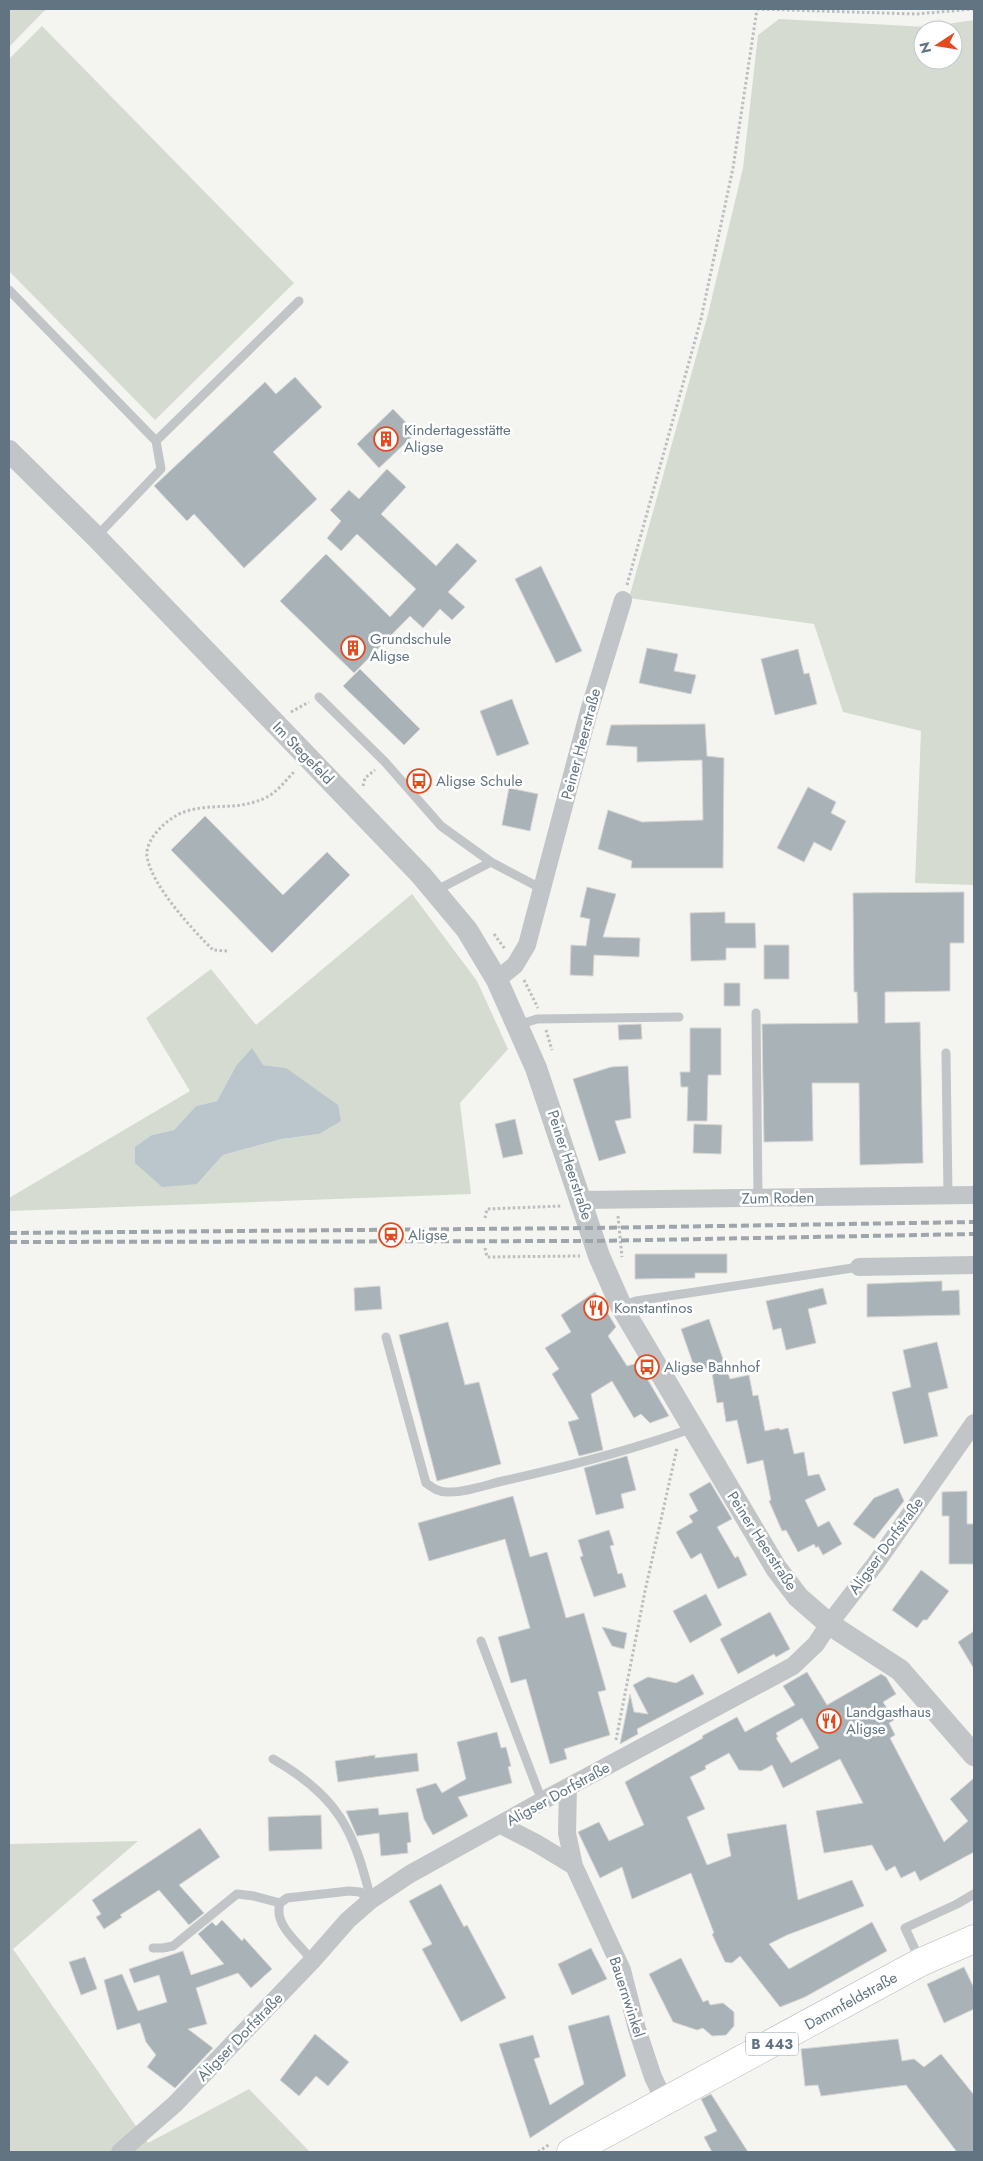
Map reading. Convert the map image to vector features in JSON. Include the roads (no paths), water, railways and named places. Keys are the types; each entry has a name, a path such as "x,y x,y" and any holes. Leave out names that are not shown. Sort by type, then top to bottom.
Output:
{"main road":[{"name":"Dammfeldstraße","path":"571,2152 921,1962 974,1939"}],"street":[{"name":"Im Stegefeld","path":"9,451 96,537 434,891 467,930 497,980"},
{"name":"Peiner Heerstraße","path":"623,600 589,711 527,945 515,966 497,980 540,1077 599,1256 621,1306 686,1431 776,1568 798,1597 829,1624 900,1670 974,1754"},
{"name":"Zum Roden","path":"581,1200 974,1195"},
{"path":"859,1267 974,1265"},
{"name":"Aligser Dorfstraße","path":"120,2152 175,2104 312,1961 348,1920 371,1900 410,1874 793,1666 816,1644 974,1425"},
{"name":"Bauernwinkel","path":"568,1787 567,1833 574,1866 622,1970 640,2039 653,2077 665,2102"},
{"path":"502,1825 574,1866"}],"lane":[{"path":"9,290 156,441 161,469 96,537"},
{"path":"156,441 299,301"},
{"path":"319,697 385,762 441,826 490,862 542,889"},
{"path":"434,891 490,862"},
{"path":"756,1014 758,1198"},
{"path":"518,1025 537,1019 679,1017"},
{"path":"946,1052 948,1195"},
{"path":"621,1306 636,1301 859,1267"},
{"path":"386,1337 426,1483 437,1490 448,1492 463,1490 543,1472 686,1431"},
{"path":"482,1641 542,1801"},
{"path":"272,1760 293,1771 321,1792 339,1814 353,1841 371,1900"},
{"path":"312,1961 280,1923 278,1909 280,1903 287,1898 349,1891 360,1892 371,1900"},
{"path":"153,1948 173,1946 237,1894 250,1895 280,1903"},
{"path":"921,1962 905,1928 974,1894"}],"railway":[{"path":"9,1233 590,1228 974,1222"},
{"path":"9,1242 594,1241 974,1234"}],"place":[{"name":"Kindertagesstätte Aligse","path":"386,439"},
{"name":"Grundschule Aligse","path":"353,648"},
{"name":"Aligse Schule","path":"419,781"},
{"name":"Aligse","path":"391,1235"},
{"name":"Konstantinos","path":"596,1308"},
{"name":"Aligse Bahnhof","path":"647,1367"},
{"name":"Landgasthaus Aligse","path":"829,1721"}]}
